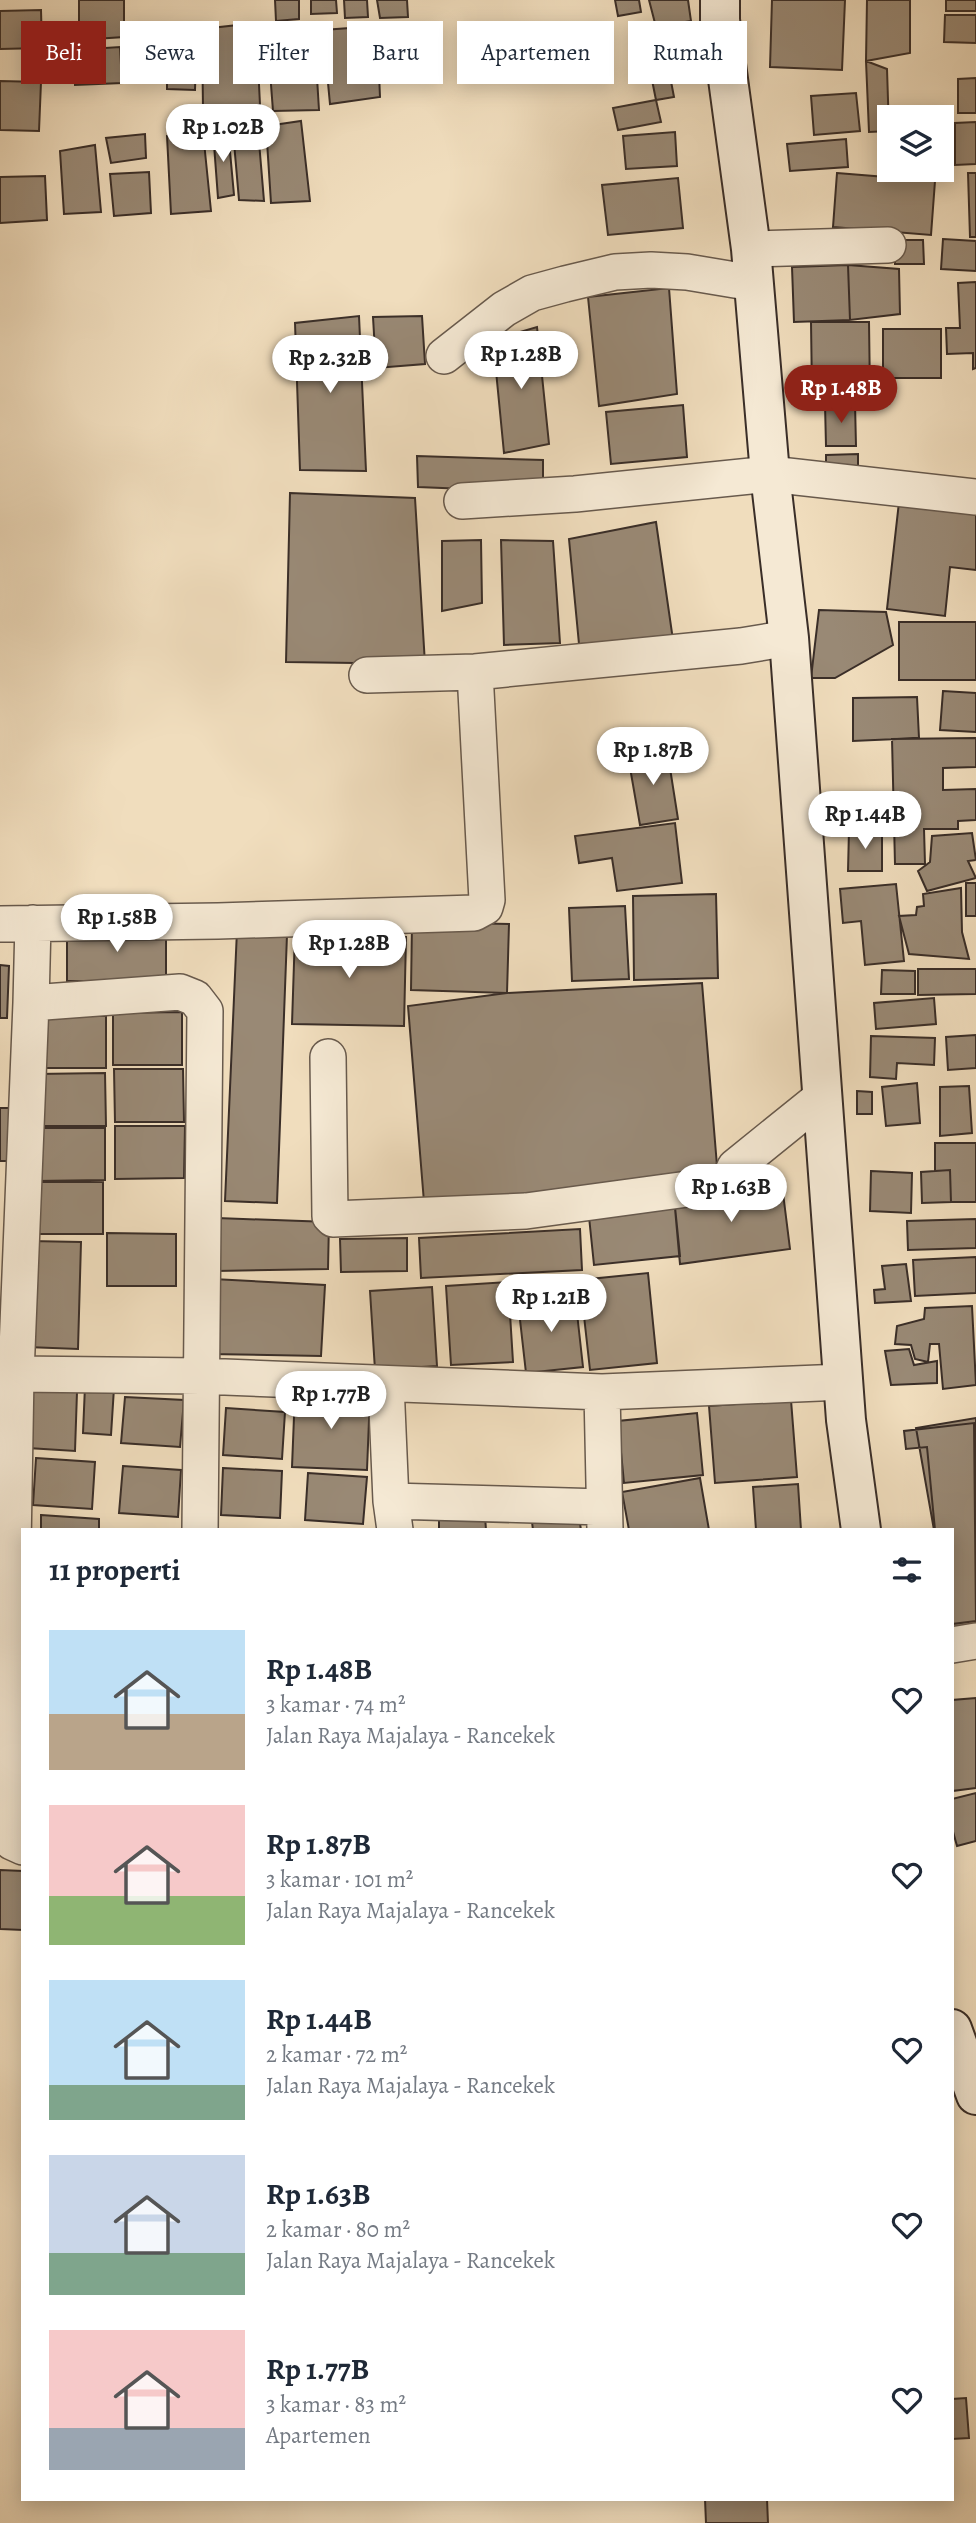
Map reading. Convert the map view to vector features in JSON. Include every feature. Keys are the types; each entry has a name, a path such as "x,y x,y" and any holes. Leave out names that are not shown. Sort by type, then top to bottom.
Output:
{"main road":[{"path":"720,0 720,20 752,266 770,474 789,638 846,1420 861,1528"},
{"path":"954,2034 976,2095"}],"street":[{"path":"444,356 503,309 532,293 577,281 615,272 687,272 752,266 888,245"},
{"path":"462,502 575,494 770,474 976,496"},
{"path":"367,675 475,672 741,646 789,638"},
{"path":"21,1846 12,1842 8,1836 16,1374 31,1003 16,924 474,913 485,907 487,900 475,672"},
{"path":"31,1003 180,992 195,998 205,1012 200,1528"},
{"path":"328,1057 332,1219 526,1211 716,1185 729,1180 735,1167 823,1096"},
{"path":"16,1374 200,1376 602,1392 843,1382"},
{"path":"386,1384 393,1515 604,1518 602,1392"},
{"path":"954,1645 976,1641"}],"building":[{"path":"79,0 124,0 124,21 120,21 120,37 106,38 106,21 79,21"},
{"path":"275,0 299,0 299,19 276,21"},
{"path":"311,0 336,0 337,13 311,14"},
{"path":"344,0 367,0 368,17 345,18"},
{"path":"377,0 407,0 408,17 380,18"},
{"path":"615,0 639,0 641,12 618,16"},
{"path":"649,0 688,0 691,21 654,21"},
{"path":"772,0 845,0 842,70 770,67"},
{"path":"867,0 910,0 910,53 866,61"},
{"path":"946,0 976,0 976,11 946,11"},
{"path":"41,10 41,21 21,21 21,48 0,49 0,11"},
{"path":"945,15 976,15 976,43 944,42"},
{"path":"233,26 233,84 259,84 260,105 203,109 203,84 219,84 219,27"},
{"path":"347,28 347,84 379,84 380,97 330,104 328,84 333,84 333,29"},
{"path":"120,47 120,83 106,84 106,48"},
{"path":"866,61 887,69 888,105 877,105 877,132 869,132"},
{"path":"976,78 976,113 958,113 958,79"},
{"path":"0,81 41,84 39,131 0,130"},
{"path":"167,84 195,84 195,90 167,89"},
{"path":"271,84 317,84 319,110 273,111"},
{"path":"653,84 672,84 674,97 656,100"},
{"path":"856,93 860,131 814,135 811,96"},
{"path":"656,100 661,122 618,130 613,108"},
{"path":"301,121 310,201 271,203 266,126"},
{"path":"976,122 976,164 955,165 955,123"},
{"path":"228,130 234,195 218,198 213,131"},
{"path":"258,130 264,201 239,200 233,131"},
{"path":"203,132 211,211 171,214 167,136"},
{"path":"675,132 677,166 626,169 623,136"},
{"path":"145,134 146,158 111,163 106,138"},
{"path":"846,139 848,167 790,171 787,144"},
{"path":"95,145 101,212 64,214 60,151"},
{"path":"149,172 151,213 114,216 110,174"},
{"path":"837,173 877,176 877,182 935,182 931,235 833,227"},
{"path":"968,173 976,173 976,237 970,237"},
{"path":"45,176 47,220 0,223 0,177"},
{"path":"678,178 683,228 608,235 602,185"},
{"path":"943,239 976,241 976,271 941,269"},
{"path":"895,240 923,240 924,264 895,264"},
{"path":"848,265 899,269 900,314 850,320"},
{"path":"848,265 850,320 794,322 792,267"},
{"path":"976,282 976,368 973,369 973,353 947,354 946,328 960,328 958,283"},
{"path":"669,288 677,394 599,406 588,297"},
{"path":"359,316 366,471 300,470 295,323"},
{"path":"422,316 425,364 376,368 373,317"},
{"path":"811,322 869,322 870,393 812,393"},
{"path":"537,327 549,444 504,453 493,340"},
{"path":"883,329 941,329 941,378 883,378"},
{"path":"855,403 856,446 826,446 825,404"},
{"path":"683,405 687,457 611,464 606,412"},
{"path":"858,454 858,470 826,471 826,455"},
{"path":"417,456 543,460 543,492 418,487"},
{"path":"290,493 415,498 425,664 286,662"},
{"path":"899,502 976,511 976,570 950,567 945,616 887,609"},
{"path":"656,522 673,640 579,644 569,539"},
{"path":"481,540 482,603 442,611 442,541"},
{"path":"501,540 553,541 560,643 504,645"},
{"path":"819,610 886,612 893,645 835,678 811,678"},
{"path":"899,622 976,622 976,680 899,680"},
{"path":"943,691 976,693 976,732 940,730"},
{"path":"917,697 919,738 853,741 853,698"},
{"path":"976,738 976,767 943,768 943,790 976,789 976,820 958,821 958,829 924,829 925,864 895,864 892,739"},
{"path":"667,749 678,819 640,825 628,756"},
{"path":"675,823 682,883 617,891 612,858 579,863 575,836"},
{"path":"849,830 882,831 882,871 848,871"},
{"path":"972,833 976,860 968,861 976,878 927,891 918,871 930,862 932,836"},
{"path":"966,883 976,883 976,916 966,916"},
{"path":"896,884 904,961 865,965 861,921 843,923 840,889"},
{"path":"961,888 962,932 969,959 909,954 899,916 916,915 917,907 924,906 923,894"},
{"path":"716,894 718,978 634,980 633,896"},
{"path":"625,906 629,979 572,981 569,908"},
{"path":"412,922 509,924 507,993 411,990"},
{"path":"166,927 166,981 67,981 67,928"},
{"path":"237,930 287,935 277,1203 225,1201"},
{"path":"295,933 406,937 404,1026 292,1024"},
{"path":"0,965 9,966 7,1018 0,1018"},
{"path":"918,969 976,969 976,994 918,995"},
{"path":"882,970 915,971 915,994 881,994"},
{"path":"702,983 718,1178 424,1202 408,1006 507,993"},
{"path":"934,998 936,1024 876,1029 874,1003"},
{"path":"182,1012 182,1065 113,1065 113,1013"},
{"path":"36,1016 106,1016 106,1068 37,1068"},
{"path":"976,1035 976,1068 948,1070 946,1037"},
{"path":"871,1036 935,1038 934,1065 897,1063 896,1079 870,1077"},
{"path":"114,1069 183,1069 184,1122 115,1122"},
{"path":"105,1073 106,1126 37,1126 36,1074"},
{"path":"917,1083 920,1123 886,1126 882,1087"},
{"path":"969,1086 972,1133 940,1136 940,1087"},
{"path":"857,1091 872,1092 872,1114 857,1114"},
{"path":"0,1108 9,1108 9,1161 0,1161"},
{"path":"115,1126 185,1126 184,1178 115,1179"},
{"path":"35,1128 105,1128 105,1180 36,1181"},
{"path":"935,1143 976,1143 976,1202 951,1202 950,1170 935,1171"},
{"path":"950,1170 951,1202 922,1203 921,1172"},
{"path":"871,1171 912,1173 911,1213 870,1211"},
{"path":"34,1182 103,1182 103,1234 34,1234"},
{"path":"782,1185 790,1249 680,1264 674,1197"},
{"path":"674,1197 680,1256 594,1265 588,1207"},
{"path":"217,1218 329,1222 328,1269 216,1271"},
{"path":"976,1219 976,1248 908,1250 907,1221"},
{"path":"580,1229 582,1270 421,1278 419,1238"},
{"path":"107,1233 176,1234 176,1286 107,1286"},
{"path":"407,1238 407,1271 341,1272 340,1239"},
{"path":"30,1241 81,1242 78,1349 27,1347"},
{"path":"976,1257 976,1293 915,1296 913,1260"},
{"path":"906,1264 911,1301 875,1303 874,1290 885,1289 882,1266"},
{"path":"648,1273 657,1363 590,1370 580,1280"},
{"path":"213,1279 325,1285 321,1356 209,1354"},
{"path":"508,1282 513,1362 451,1365 446,1286"},
{"path":"432,1287 437,1366 375,1370 370,1291"},
{"path":"575,1295 583,1367 526,1373 518,1302"},
{"path":"972,1306 976,1385 943,1389 939,1344 930,1344 928,1362 915,1359 911,1345 895,1344 897,1326 924,1319 925,1308"},
{"path":"909,1349 914,1365 937,1361 937,1383 891,1385 885,1351"},
{"path":"85,1386 114,1388 111,1435 83,1433"},
{"path":"30,1389 77,1392 75,1451 28,1448"},
{"path":"295,1392 370,1395 367,1470 292,1467"},
{"path":"125,1397 184,1400 180,1447 121,1443"},
{"path":"791,1400 797,1477 715,1483 709,1406"},
{"path":"226,1408 285,1412 282,1459 223,1455"},
{"path":"697,1413 703,1475 624,1483 618,1421"},
{"path":"976,1418 976,1626 954,1630 954,1528 934,1528 916,1428"},
{"path":"974,1423 976,1621 954,1624 954,1528 935,1528 927,1447 906,1449 904,1431"},
{"path":"36,1458 95,1462 92,1509 33,1505"},
{"path":"123,1466 181,1470 178,1517 119,1513"},
{"path":"223,1468 282,1471 280,1518 221,1515"},
{"path":"308,1473 367,1477 363,1524 305,1520"},
{"path":"700,1478 709,1528 629,1528 622,1492"},
{"path":"798,1484 801,1528 756,1528 753,1487"},
{"path":"41,1515 99,1519 99,1528 41,1528"},
{"path":"485,1516 486,1528 439,1528 439,1519"},
{"path":"579,1517 581,1528 533,1528 532,1522"},
{"path":"976,1698 976,1788 954,1791 954,1700"},
{"path":"976,1793 976,1841 957,1846 954,1835 954,1798"},
{"path":"0,1870 21,1871 21,1930 0,1929"},
{"path":"966,2398 969,2438 954,2439 954,2399"},
{"path":"705,2501 767,2501 768,2523 706,2523"}]}
